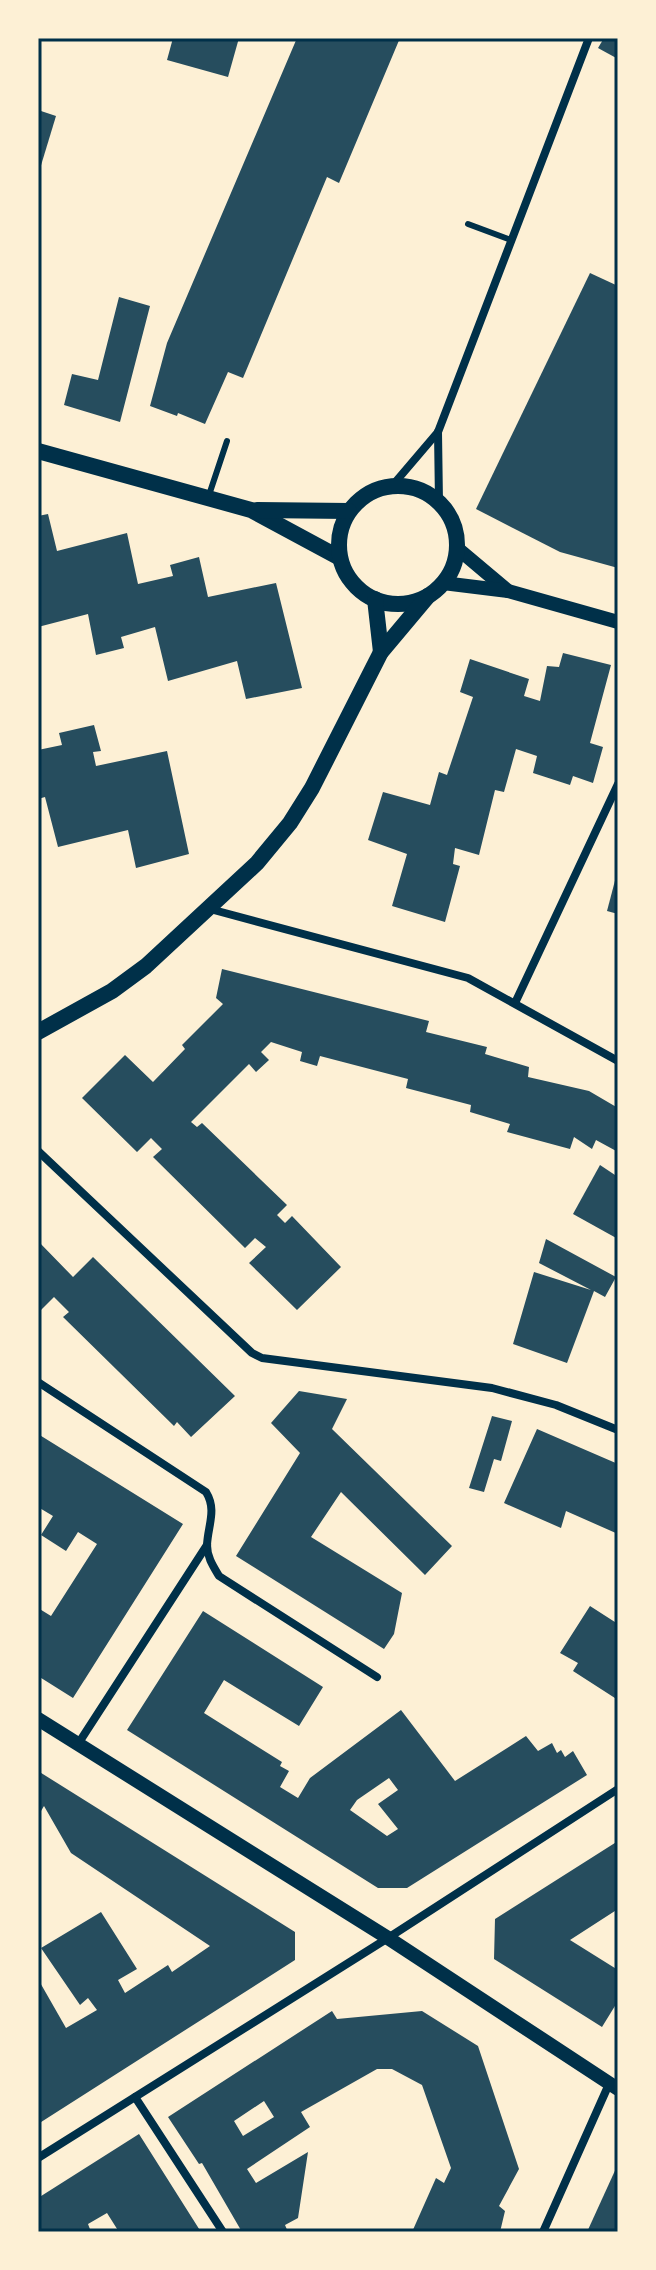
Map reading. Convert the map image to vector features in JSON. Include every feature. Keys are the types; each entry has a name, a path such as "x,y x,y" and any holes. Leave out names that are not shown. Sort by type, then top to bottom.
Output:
{"main road":[{"path":"38,451 251,510 340,558"},
{"path":"38,1032 112,991 146,966 257,863 290,823 312,788 381,652 428,596 443,583 453,567 457,548 452,523 439,503 417,490 392,486 361,499 349,511 339,542 340,558 347,575 359,589 375,599 393,604 428,596"},
{"path":"251,510 349,511"},
{"path":"375,599 381,652"}],"street":[{"path":"392,486 438,432 589,38"},
{"path":"438,432 439,503"},
{"path":"457,548 508,591"},
{"path":"443,583 508,591 618,622"},
{"path":"515,1003 618,784"},
{"path":"210,909 468,978 618,1061"},
{"path":"38,1151 252,1353 262,1358 492,1388 556,1405 618,1430"},
{"path":"38,1382 206,1492 213,1513 207,1544 78,1744"},
{"path":"207,1544 219,1576 377,1677"},
{"path":"38,1719 388,1938 613,2087 543,2232"},
{"path":"38,2158 618,1789"},
{"path":"135,2097 223,2232"}],"lane":[{"path":"468,224 511,240"},
{"path":"208,498 227,441"}],"building":[{"path":"173,38 239,38 228,77 167,60"},
{"path":"297,38 400,38 339,183 327,177 243,378 228,372 205,424 150,406 167,343"},
{"path":"604,38 618,38 618,59 598,48"},
{"path":"38,110 56,116 39,172 38,172"},
{"path":"590,273 618,286 618,568 560,552 476,509"},
{"path":"119,297 150,306 120,422 64,405 72,374 98,380"},
{"path":"48,514 57,551 127,533 138,584 173,576 170,565 199,557 208,597 276,583 302,688 246,699 237,661 168,681 155,627 121,637 124,648 96,655 88,614 38,627 38,516"},
{"path":"563,653 611,665 590,743 603,747 593,783 573,776 570,785 533,773 537,756 516,749 504,792 495,790 479,855 455,848 453,864 460,866 445,922 392,906 407,854 368,840 383,792 430,805 439,772 447,775 473,697 460,692 470,659 529,679 524,696 540,701 547,666 559,667"},
{"path":"94,725 101,751 93,752 96,766 167,751 189,854 136,868 128,830 58,847 45,797 38,799 38,750 62,745 59,733"},
{"path":"618,873 618,914 607,911"},
{"path":"222,969 429,1021 426,1032 487,1047 485,1054 529,1067 528,1077 589,1091 618,1108 618,1152 596,1140 592,1149 574,1137 570,1149 507,1132 510,1124 470,1112 471,1105 406,1088 408,1079 320,1056 317,1066 300,1061 302,1052 271,1042 261,1052 269,1060 256,1072 249,1064 191,1122 197,1127 202,1123 287,1205 277,1215 285,1223 292,1216 341,1267 297,1310 249,1263 266,1247 255,1238 245,1248 153,1157 162,1149 151,1138 137,1152 82,1098 125,1055 153,1082 185,1049 182,1045 223,1004 216,998"},
{"path":"600,1165 618,1177 618,1239 573,1214"},
{"path":"546,1239 616,1277 605,1297 594,1291 567,1363 513,1344 534,1272 591,1290 539,1263"},
{"path":"38,1241 73,1277 93,1257 235,1396 191,1437 177,1422 174,1426 63,1317 69,1312 54,1297 38,1313"},
{"path":"299,1391 347,1399 332,1429 452,1546 425,1575 341,1492 311,1537 402,1593 394,1634 384,1649 236,1556 300,1453 271,1423"},
{"path":"492,1416 512,1421 501,1461 494,1459 484,1492 469,1488"},
{"path":"537,1429 618,1464 618,1534 566,1511 561,1528 504,1503"},
{"path":"38,1434 183,1524 73,1698 38,1676 38,1608 51,1616 97,1544 78,1532 66,1551 41,1535 53,1516 38,1507"},
{"path":"590,1606 618,1624 618,1700 573,1671 578,1663 560,1653"},
{"path":"203,1611 323,1687 299,1726 224,1680 204,1713 282,1762 280,1766 289,1771 280,1787 298,1798 310,1778 401,1710 455,1781 526,1736 538,1751 552,1743 557,1753 561,1750 565,1757 573,1751 587,1775 407,1888 378,1888 127,1730","holes":["389,1778 398,1790 378,1804 398,1829 387,1836 350,1810 357,1800"]},
{"path":"38,1771 295,1932 295,1960 38,2124 38,1979 66,2028 97,2010 88,1998 80,2005 41,1948 101,1912 137,1969 118,1980 125,1993 168,1965 172,1972 210,1946 71,1853 44,1806 38,1816"},
{"path":"618,1841 618,1909 570,1940 618,1970 618,2001 602,2027 494,1959 495,1919"},
{"path":"332,2011 337,2019 422,2011 478,2046 519,2169 499,2206 505,2211 500,2232 412,2232 436,2178 444,2183 451,2168 422,2085 392,2069 377,2069 301,2112 310,2127 247,2169 256,2183 308,2152 298,2218 285,2225 288,2232 242,2232 202,2163 199,2164 168,2117","holes":["264,2101 274,2117 243,2136 234,2121"]},
{"path":"139,2134 201,2232 119,2232 107,2213 88,2224 91,2232 38,2232 38,2198"},
{"path":"618,2164 618,2232 587,2232"}]}
